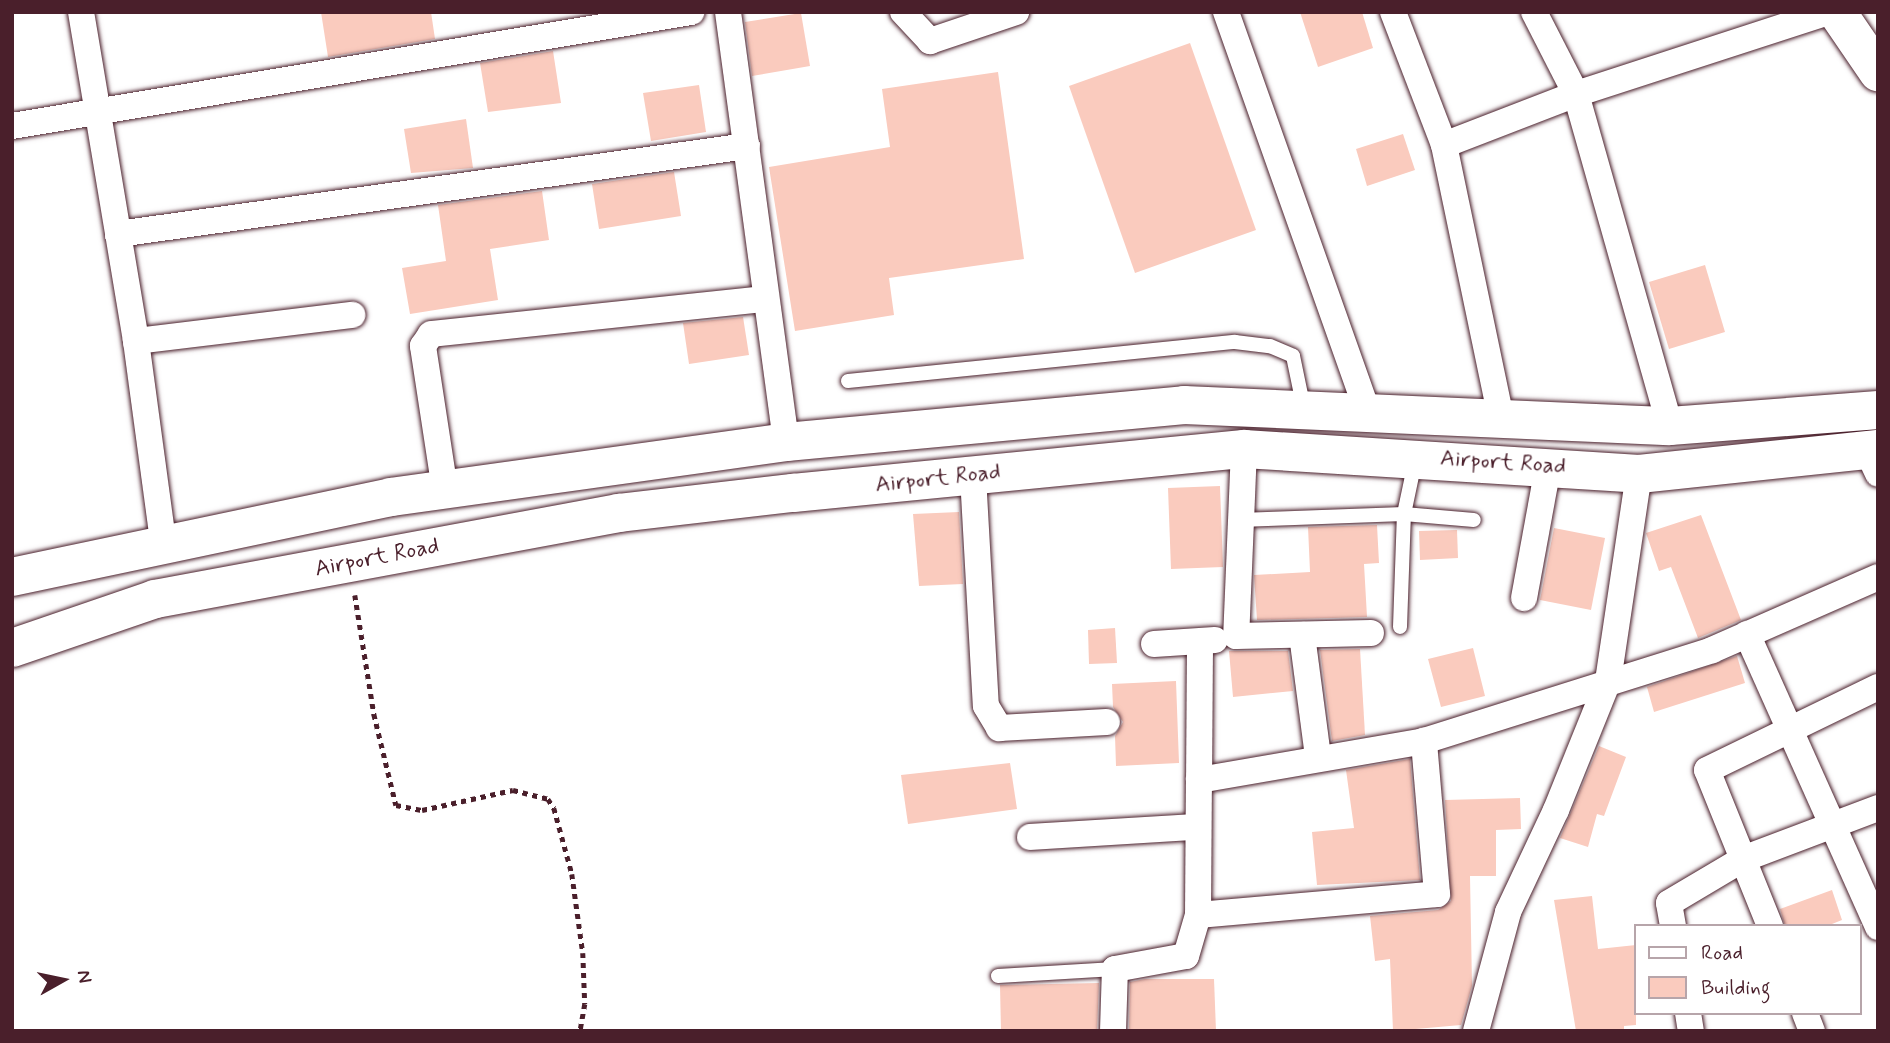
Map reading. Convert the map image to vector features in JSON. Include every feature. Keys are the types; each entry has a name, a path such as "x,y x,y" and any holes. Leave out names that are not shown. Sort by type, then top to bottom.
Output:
{"main road":[{"path":"1837,12 1878,72"},
{"name":"Airport Road","path":"12,577 164,548 391,497 786,442 1184,405 1670,426 1878,410"},
{"path":"786,442 793,493"},
{"name":"Airport Road","path":"12,648 155,599 619,513 793,493 1244,449 1416,457 1639,474 1874,458"}],"street":[{"path":"81,12 95,112 136,341 164,548"},
{"path":"12,127 691,12"},
{"path":"728,12 747,146 764,299 786,442"},
{"path":"903,12 930,41 1016,12"},
{"path":"1226,12 1368,413"},
{"path":"1393,12 1444,145 1501,419"},
{"path":"1534,12 1576,94 1670,426"},
{"path":"1444,145 1576,94 1828,12"},
{"path":"118,234 747,146"},
{"path":"444,490 423,346 431,334 764,299"},
{"path":"136,341 352,315"},
{"path":"1236,636 1244,449"},
{"path":"1524,598 1548,467"},
{"path":"1476,1031 1508,912 1556,810 1608,681 1639,474"},
{"path":"973,476 986,705 999,728 1107,722"},
{"path":"1199,780 1424,740 1748,634 1878,577"},
{"path":"1154,644 1200,643 1236,636 1371,633"},
{"path":"1748,634 1878,927"},
{"path":"1303,635 1318,757"},
{"path":"1113,1031 1115,969 1186,956 1198,915 1195,827 1199,780 1200,643"},
{"path":"1769,924 1707,770 1878,687"},
{"path":"1198,915 1437,894 1424,740"},
{"path":"1673,924 1669,903 1743,859 1878,808"},
{"path":"1030,837 1195,827"}],"lane":[{"path":"848,381 1235,342 1270,346 1293,356 1305,411"},
{"path":"1400,628 1404,513 1416,457"},
{"path":"1240,520 1404,513 1474,520"},
{"path":"998,976 1115,969"}],"path":[{"path":"349,563 374,714 396,805 422,810 513,790 548,799 554,808 572,874 583,953 585,1004 580,1031"}],"building":[{"path":"321,12 431,12 435,39 328,57"},
{"path":"1300,12 1362,12 1373,48 1318,67"},
{"path":"801,13 810,66 752,76 745,22"},
{"path":"1190,43 1256,230 1135,273 1069,86"},
{"path":"553,51 561,103 488,112 480,63"},
{"path":"998,72 1024,259 889,278 894,315 795,331 769,167 890,147 882,89"},
{"path":"699,85 706,132 651,141 643,93"},
{"path":"466,119 473,168 411,173 404,129"},
{"path":"1403,134 1415,170 1367,186 1356,149"},
{"path":"674,172 681,216 599,229 592,184"},
{"path":"542,191 549,240 490,249 498,300 410,314 402,268 446,261 438,205"},
{"path":"1705,265 1725,332 1669,349 1649,282"},
{"path":"743,317 749,355 689,364 683,323"},
{"path":"1220,486 1223,567 1171,569 1168,488"},
{"path":"959,512 963,584 919,586 913,514"},
{"path":"1701,515 1741,620 1698,638 1671,567 1659,571 1646,533"},
{"path":"1377,525 1379,563 1364,564 1367,617 1257,620 1254,575 1310,572 1308,527"},
{"path":"1554,528 1605,538 1591,610 1540,600"},
{"path":"1457,530 1458,558 1420,560 1419,531"},
{"path":"1115,628 1117,663 1089,664 1088,630"},
{"path":"1473,648 1485,696 1441,707 1428,659"},
{"path":"1360,649 1365,735 1332,741 1320,650"},
{"path":"1229,651 1288,651 1293,691 1233,697"},
{"path":"1737,656 1745,683 1654,712 1647,687"},
{"path":"1176,681 1179,763 1116,766 1115,736 1123,722 1113,707 1112,684"},
{"path":"1599,746 1626,757 1604,816 1597,814 1588,847 1560,838"},
{"path":"1410,759 1420,880 1317,885 1312,832 1354,828 1346,770"},
{"path":"1010,763 1017,809 908,824 901,775"},
{"path":"1520,798 1521,829 1496,830 1496,876 1470,876 1472,986 1461,1025 1393,1031 1390,959 1375,961 1370,916 1438,910 1451,901 1445,800"},
{"path":"1832,890 1842,920 1832,924 1784,924 1780,909"},
{"path":"1592,896 1598,949 1634,945 1636,1025 1624,1026 1624,1031 1576,1031 1554,900"},
{"path":"1145,979 1214,979 1216,1031 1129,1031 1130,982"},
{"path":"1099,983 1097,1031 1001,1031 1000,985"}]}
